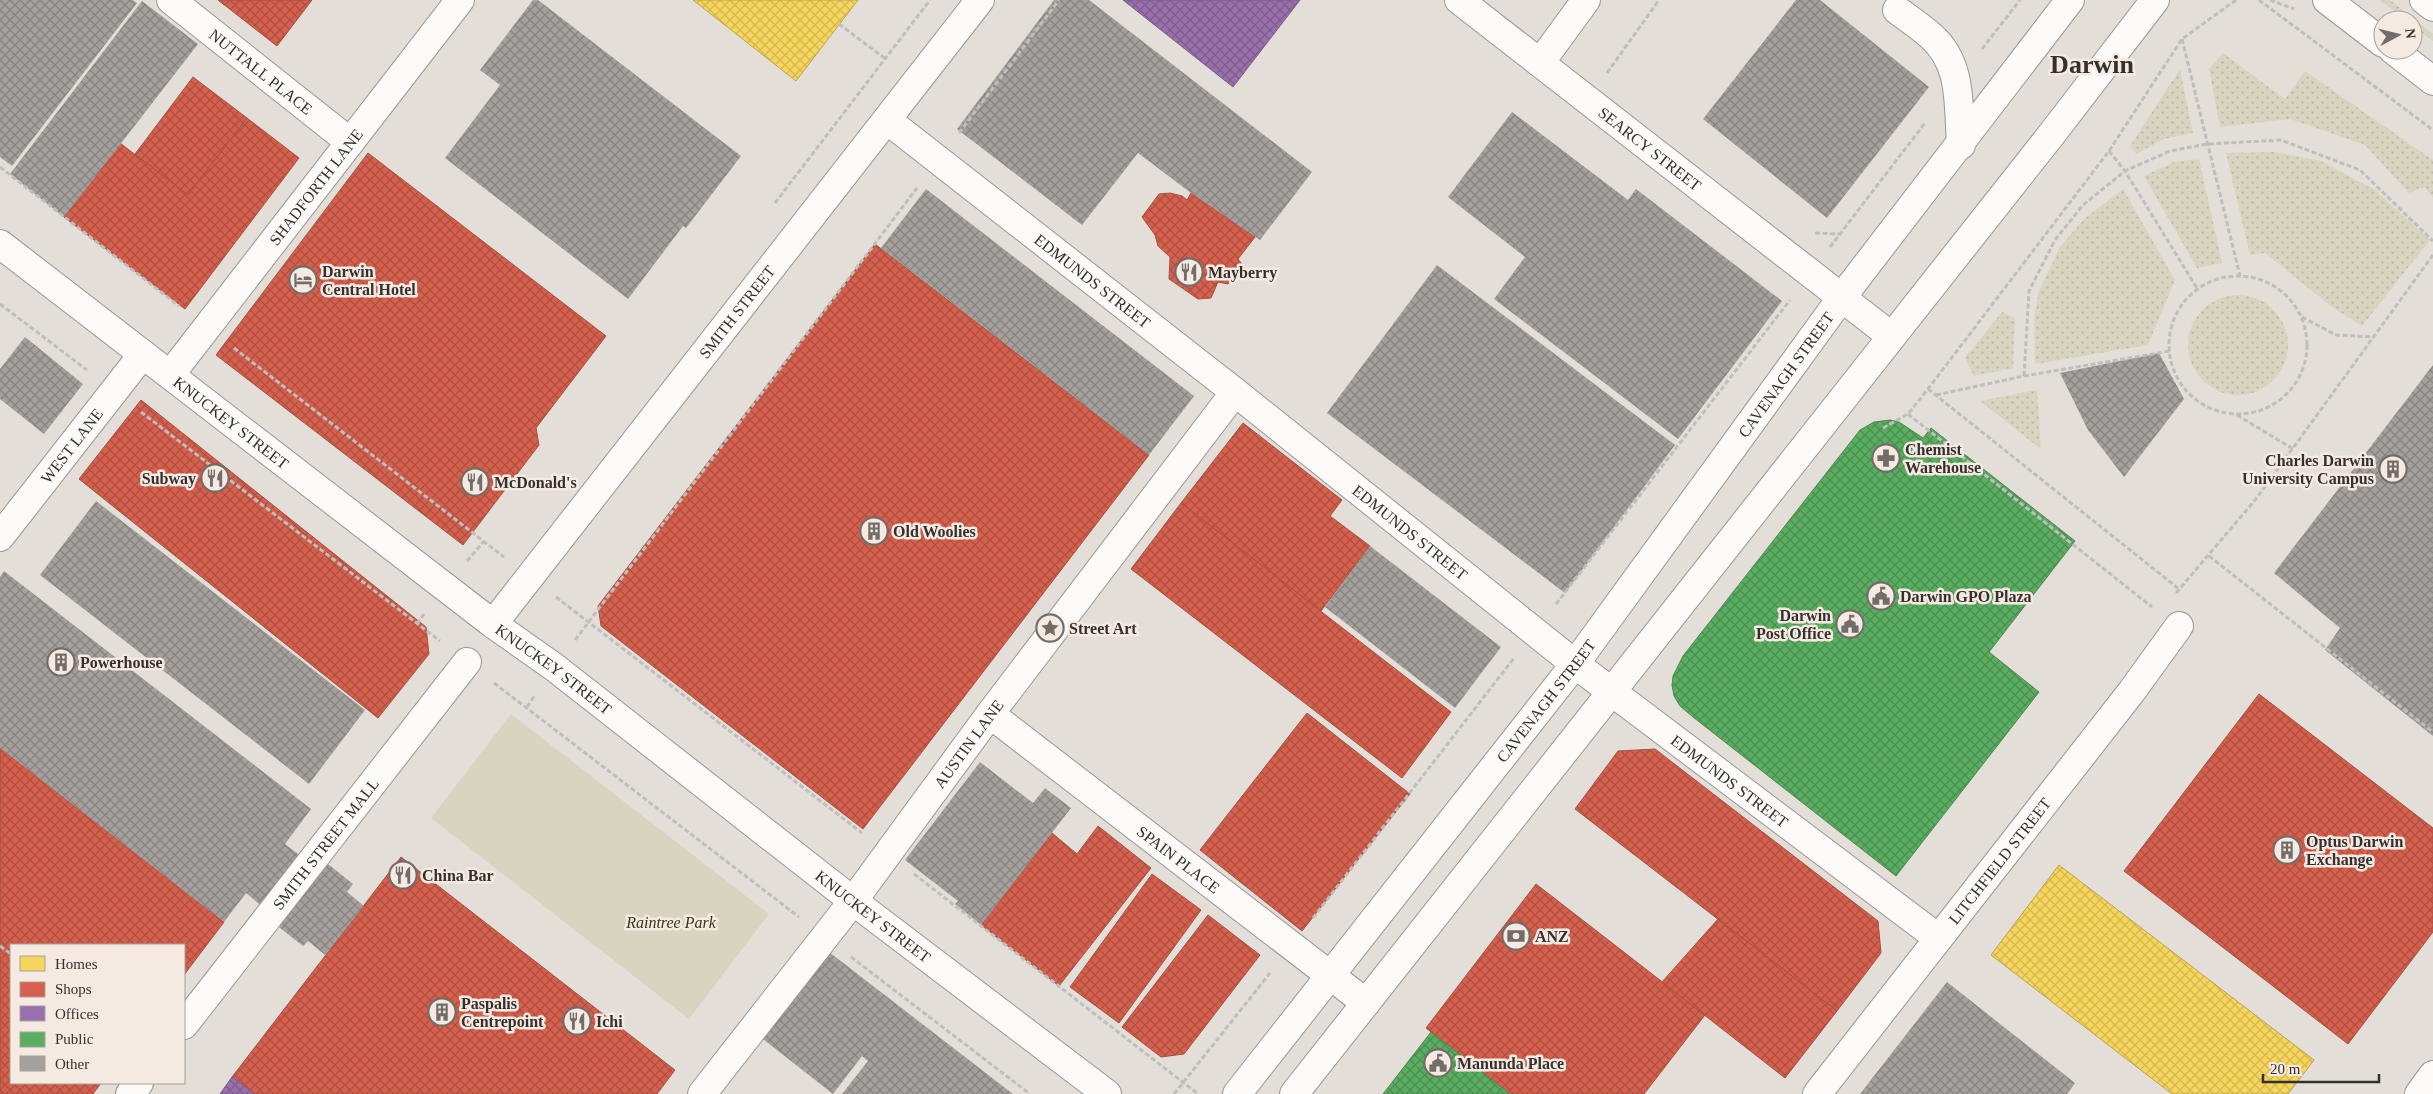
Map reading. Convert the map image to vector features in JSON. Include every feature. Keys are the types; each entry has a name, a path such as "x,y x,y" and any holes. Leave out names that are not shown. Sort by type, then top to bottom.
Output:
{"street":[{"name":"NUTTALL PLACE","path":"171,0 350,142"},
{"name":"SMITH STREET","path":"493,624 531,578 980,0"},
{"name":"SEARCY STREET","path":"1459,0 1842,297"},
{"path":"1540,63 1586,0"},
{"name":"CAVENAGH STREET","path":"1236,1094 1575,664 1842,297 2070,0"},
{"path":"1294,1094 2051,135 2155,0"},
{"path":"2327,0 2373,35"},
{"path":"2424,0 2433,7"},
{"name":"SHADFORTH LANE","path":"170,375 350,142 452,3"},
{"path":"1897,10 1932,37 1952,64 1957,80 1960,145"},
{"path":"2406,60 2433,81"},
{"name":"EDMUNDS STREET","path":"887,120 1235,392 1575,664 1938,938"},
{"name":"KNUCKEY STREET","path":"0,244 493,624 554,667 853,901 1107,1094"},
{"name":"CAVENAGH STREET","path":"1842,297 1892,336"},
{"name":"WEST LANE","path":"0,537 143,354"},
{"name":"AUSTIN LANE","path":"702,1094 853,901 990,714 1235,392"},
{"name":"LITCHFIELD STREET","path":"1817,1094 2132,691 2170,620"},
{"name":"SMITH STREET MALL","path":"185,1024 467,662"},
{"name":"SPAIN PLACE","path":"990,714 1366,1003"},
{"path":"2419,1094 2433,1075"},
{"path":"130,1094 138,1084"}],"path":[{"path":"957,136 1059,0"},
{"path":"1605,76 1659,0"},
{"path":"1978,55 2020,0"},
{"path":"1883,428 1908,414 1928,389 2109,151 2182,39 2236,0"},
{"path":"2259,0 2433,130"},
{"path":"2270,0 2297,10"},
{"path":"839,24 892,63"},
{"path":"2182,39 2240,276"},
{"path":"1824,255 1930,117"},
{"path":"2024,376 2029,291 2061,233 2083,205 2125,171 2170,151 2207,144 2281,140 2360,170 2433,241"},
{"path":"2109,151 2125,171 2198,290"},
{"path":"0,167 1198,1094"},
{"path":"527,707 554,667 921,183"},
{"path":"1908,414 2170,620 2179,589 2256,499 2433,256"},
{"path":"2228,276 2240,276 2272,284 2289,298 2302,317 2308,340 2306,363 2296,384 2280,401 2260,412 2237,415 2214,411 2194,399 2179,382 2171,360 2170,336 2175,315 2189,296 2206,283 2228,276"},
{"path":"1552,609 1793,294"},
{"path":"0,304 1030,1094"},
{"path":"2302,317 2336,335 2375,337"},
{"path":"1936,395 2024,376 2170,351"},
{"path":"1928,389 2179,589"},
{"path":"2237,415 2293,449"},
{"path":"2209,556 2433,732"},
{"path":"1310,921 1516,656"},
{"path":"1174,1094 1274,968"}],"green space":[{"path":"2380,0 2390,0 2403,10 2393,10"},
{"path":"2423,26 2433,34 2433,41 2423,34"},
{"path":"2223,53 2285,99 2305,71 2433,160 2433,198 2425,187 2409,193 2365,145 2290,119 2220,127 2209,69"},
{"path":"2180,69 2193,133 2164,139 2136,154 2130,146"},
{"path":"2274,152 2321,161 2375,190 2430,240 2362,326 2332,307 2265,253 2250,255 2226,153"},
{"path":"2199,159 2222,263 2197,268 2144,176 2174,162"},
{"path":"2123,189 2175,280 2148,345 2035,364 2034,317 2039,291 2060,247 2084,219"},
{"path":"2238,295 2257,299 2273,310 2284,326 2288,345 2284,364 2273,380 2257,391 2238,395 2219,391 2203,380 2192,364 2188,345 2192,326 2203,310 2219,299"},
{"path":"2002,312 2015,318 2013,368 1974,376 1965,358"},
{"path":"2037,390 2041,449 1980,401"},
{"name":"Raintree Park","path":"511,714 769,914 689,1019 431,818"}],"building: Homes":[{"path":"693,0 858,0 796,81"},
{"path":"2059,865 2314,1060 2288,1094 2172,1094 1991,955"}],"building: Shops":[{"path":"218,0 312,0 277,46"},
{"path":"193,77 247,118 188,195 135,154"},
{"path":"247,118 299,158 185,309 64,217 120,143 188,195"},
{"path":"368,153 606,336 536,428 539,445 463,545 216,355"},
{"path":"1170,193 1182,196 1187,200 1191,193 1255,237 1238,259 1245,268 1228,284 1218,282 1211,298 1198,299 1169,279 1170,257 1158,246 1155,235 1142,217 1159,194"},
{"name":"Old Woolies","path":"875,244 1149,455 863,829 601,626 598,606"},
{"path":"141,400 426,627 429,654 378,718 79,479"},
{"path":"1243,423 1342,500 1330,516 1370,546 1321,611 1181,503"},
{"path":"1181,503 1451,712 1402,778 1131,569"},
{"name":"Optus Darwin Exchange","path":"2259,694 2433,828 2433,932 2348,1044 2124,871"},
{"path":"1307,713 1410,794 1302,931 1200,850"},
{"path":"0,748 224,922 185,974 185,944 10,944 10,1084 100,1084 93,1094 0,1094"},
{"path":"1655,749 1878,921 1881,953 1837,1011 1575,809 1618,751"},
{"path":"1098,826 1151,868 1059,986 981,925 1052,833 1077,854"},
{"name":"Paspalis Centrepoint","path":"401,857 675,1070 657,1094 255,1094 232,1077"},
{"path":"1152,874 1201,910 1119,1023 1070,987"},
{"path":"1536,884 1705,1015 1644,1094 1510,1094 1426,1028"},
{"path":"1208,915 1260,955 1184,1054 1161,1057 1122,1027"},
{"path":"1718,919 1837,1011 1785,1078 1662,982"}],"building: Offices":[{"path":"1123,0 1300,0 1233,87"},
{"path":"232,1077 255,1094 220,1094"}],"building: Public":[{"name":"Darwin GPO Plaza","path":"1890,420 1899,422 1923,438 1931,428 2075,541 1989,652 2039,692 1896,876 1680,706 1674,696 1672,685 1673,676 1683,656 1860,430 1874,422"},
{"name":"Manunda Place","path":"1431,1032 1510,1094 1383,1094"}],"building: Other":[{"path":"0,0 133,0 137,3 12,166 0,157"},
{"path":"533,0 538,0 741,156 686,228 683,226 628,299 445,158 500,85 480,70"},
{"path":"1054,0 1089,0 1312,172 1260,240 1191,193 1138,153 1082,225 957,129"},
{"path":"1796,0 1820,0 1929,87 1827,218 1703,119"},
{"path":"142,1 198,44 64,217 10,174"},
{"path":"1512,112 1628,200 1636,189 1782,301 1678,439 1494,299 1525,257 1448,197"},
{"path":"926,189 1194,396 1149,455 881,248"},
{"path":"1437,265 1675,445 1565,593 1327,413"},
{"path":"25,337 83,384 44,434 0,399 0,369"},
{"path":"2159,353 2184,399 2124,477 2088,430 2060,373"},
{"name":"Charles Darwin University Campus","path":"2433,365 2433,736 2325,650 2340,628 2274,573"},
{"path":"96,501 365,710 309,784 40,575"},
{"path":"1370,546 1501,647 1455,708 1325,607"},
{"name":"Powerhouse","path":"4,571 311,809 285,844 302,857 308,848 353,884 347,892 364,906 325,955 308,941 303,946 260,912 264,908 246,893 224,922 0,748 0,577"},
{"path":"980,762 1033,803 1045,788 1071,808 981,925 955,904 958,901 905,860"},
{"path":"829,952 1013,1094 842,1094 868,1061 862,1056 833,1094 763,1039"},
{"path":"1947,982 2075,1083 2067,1094 1860,1094"}],"place":[{"name":"Mayberry","path":"1189,272"},
{"name":"Darwin Central Hotel","path":"303,280"},
{"name":"Chemist Warehouse","path":"1886,458"},
{"name":"Charles Darwin University Campus","path":"2393,469"},
{"name":"Subway","path":"215,478"},
{"name":"McDonald's","path":"475,482"},
{"name":"Old Woolies","path":"874,531"},
{"name":"Darwin GPO Plaza","path":"1881,596"},
{"name":"Darwin Post Office","path":"1850,624"},
{"name":"Street Art","path":"1050,628"},
{"name":"Powerhouse","path":"61,662"},
{"name":"Optus Darwin Exchange","path":"2287,850"},
{"name":"China Bar","path":"403,875"},
{"name":"ANZ","path":"1516,936"},
{"name":"Paspalis Centrepoint","path":"442,1012"},
{"name":"Ichi","path":"577,1021"},
{"name":"Manunda Place","path":"1438,1063"}],"district":[{"name":"Darwin","path":"2092,64"}]}
